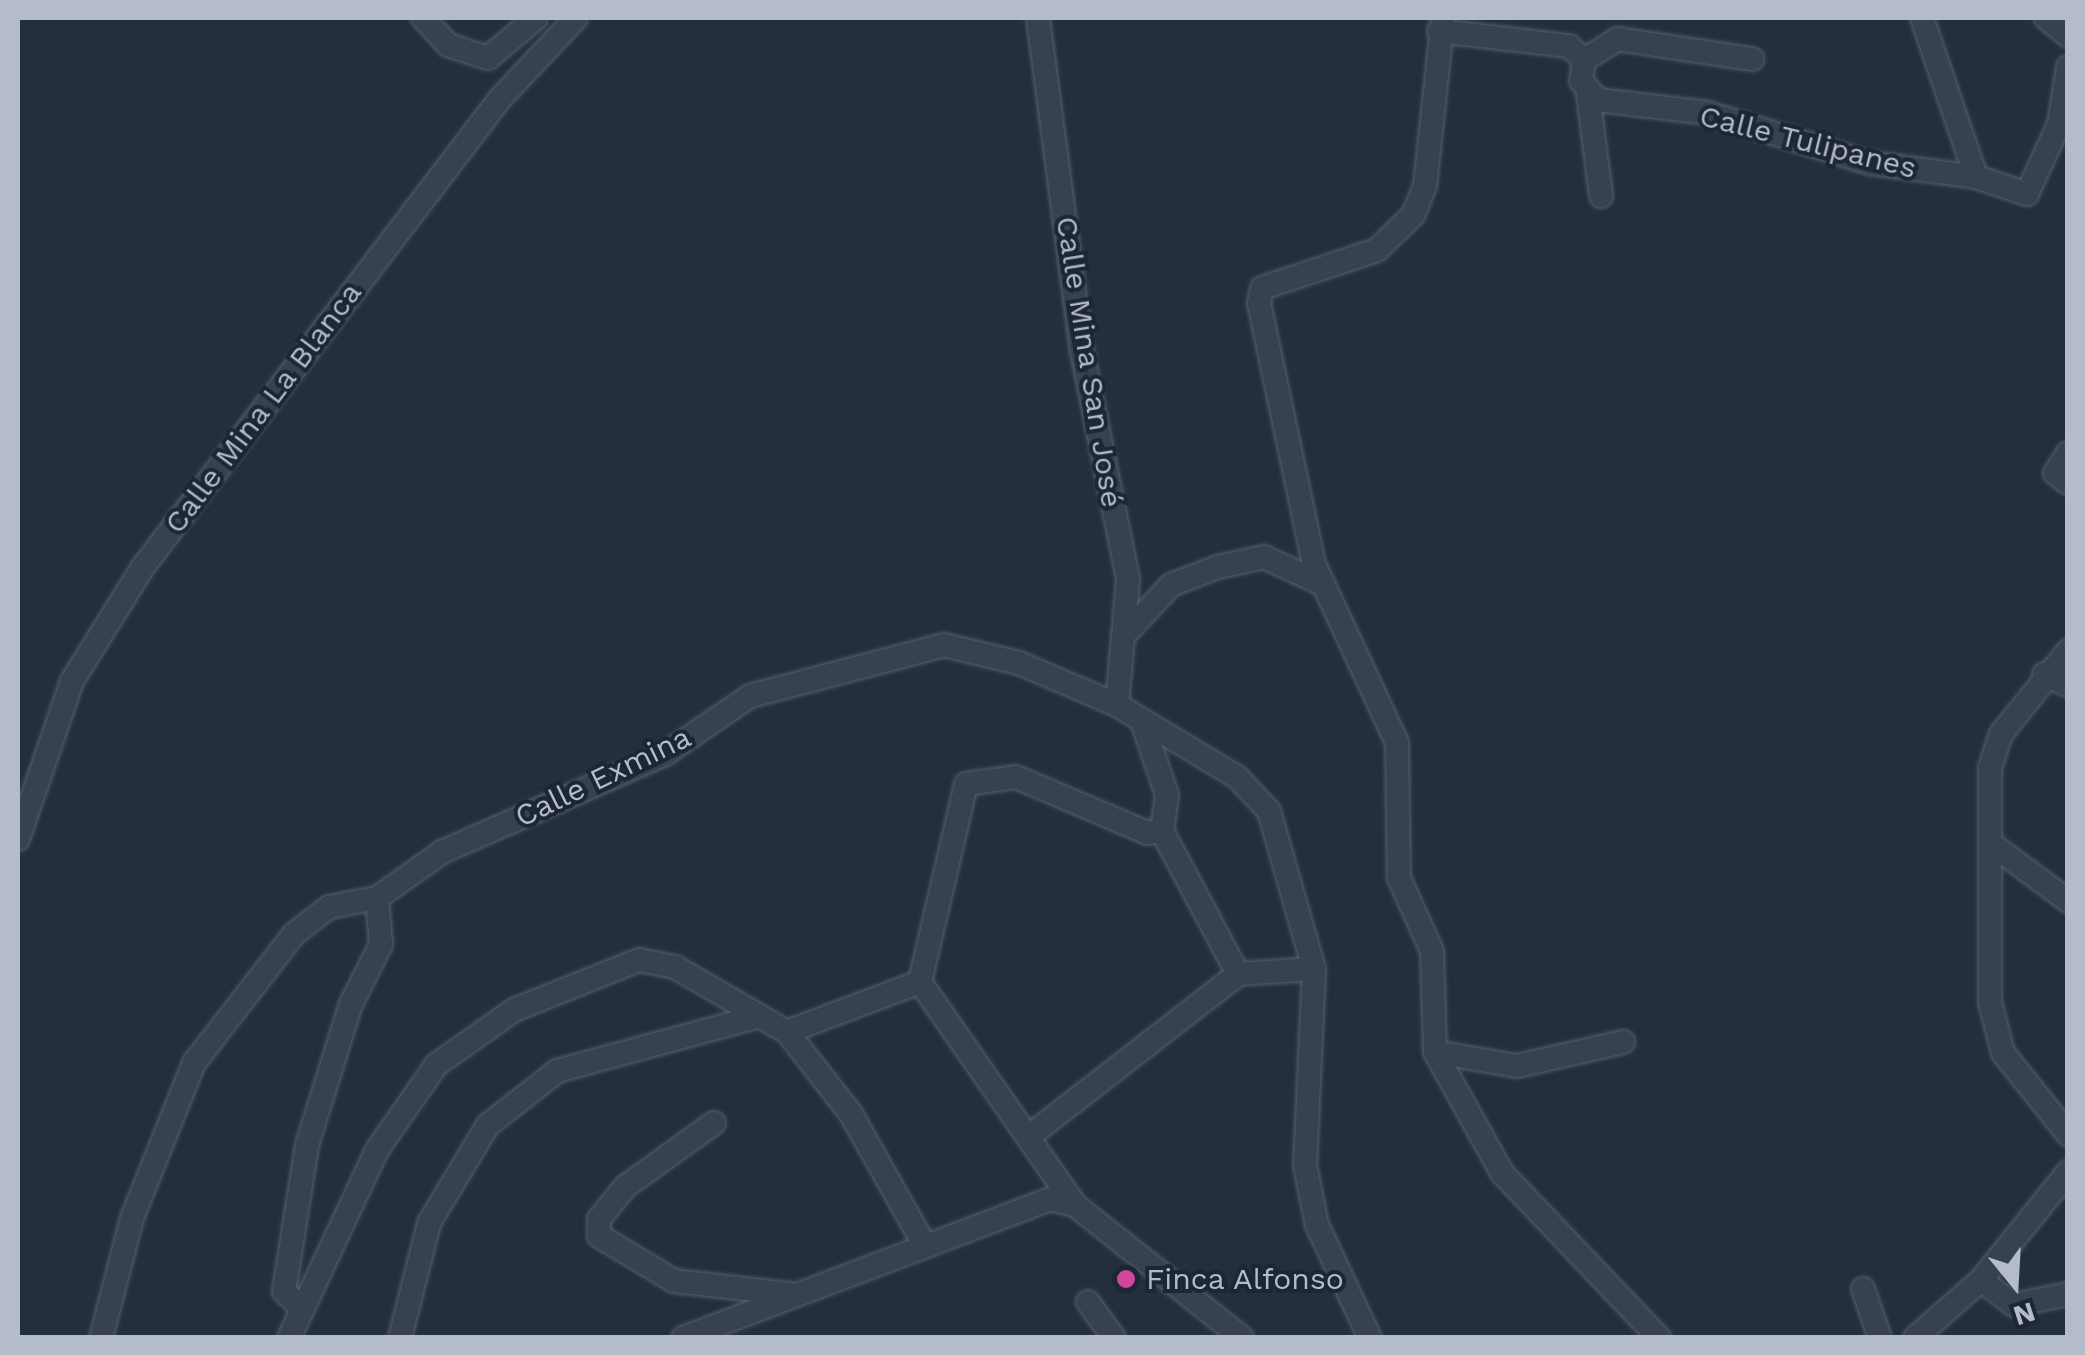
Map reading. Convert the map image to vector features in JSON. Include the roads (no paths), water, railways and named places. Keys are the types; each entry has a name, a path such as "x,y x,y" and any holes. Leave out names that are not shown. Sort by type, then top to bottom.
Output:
{"street":[{"path":"422,18 448,46 488,58 536,18"},
{"name":"Calle Mina La Blanca","path":"18,839 72,681 143,567 499,100 576,18"},
{"name":"Calle Mina San José","path":"1038,18 1129,630 1117,705"},
{"path":"1922,18 1976,176"},
{"path":"2046,18 2068,36"},
{"path":"1602,196 1584,60 1568,46 1441,24 1424,186 1413,215 1377,250 1262,288 1259,304 1324,585 1398,743 1400,878 1432,951 1435,1052 1502,1173 1660,1338"},
{"path":"1584,60 1617,39 1753,58"},
{"name":"Calle Tulipanes","path":"1588,94 1708,113 1870,163 1976,176 2006,192 2036,184 2068,67"},
{"path":"2068,454 2055,472 2068,483"},
{"path":"1129,630 1171,585 1218,566 1264,557 1324,585"},
{"name":"Calle Exmina","path":"102,1338 132,1218 194,1062 294,934 328,906 377,898 442,852 665,754 750,696 909,650 944,645 1019,663 1117,705 1237,777 1269,811 1314,970 1306,1165 1316,1224 1370,1338"},
{"path":"2068,651 2044,674 2001,734 1990,768 1994,846 1990,1002 1999,1036 2026,1090 2068,1134"},
{"path":"2044,674 2068,685"},
{"path":"1142,722 1167,795 1162,830 1238,974"},
{"path":"1162,830 1147,833 1016,777 966,784 920,982 1032,1134 1075,1205 1242,1338"},
{"path":"1994,846 2068,901"},
{"path":"298,1305 284,1292 307,1145 350,1004 381,944 377,898"},
{"path":"289,1338 298,1305 394,1119 436,1065 514,1010 639,960 675,967 787,1032 851,1114 924,1244"},
{"path":"1032,1134 1238,974 1314,970"},
{"path":"787,1032 920,982"},
{"path":"400,1338 429,1223 488,1125 557,1071 760,1016"},
{"path":"1435,1052 1517,1066 1623,1042"},
{"path":"714,1124 625,1186 599,1219 598,1236 674,1281 794,1294"},
{"path":"1915,1338 1981,1280 2068,1172"},
{"path":"683,1338 1028,1202 1075,1205"},
{"path":"1981,1280 2014,1306 2068,1294"},
{"path":"1863,1289 1880,1338"},
{"path":"1088,1302 1114,1338"}],"place":[{"name":"Finca Alfonso","path":"1126,1279"}]}
